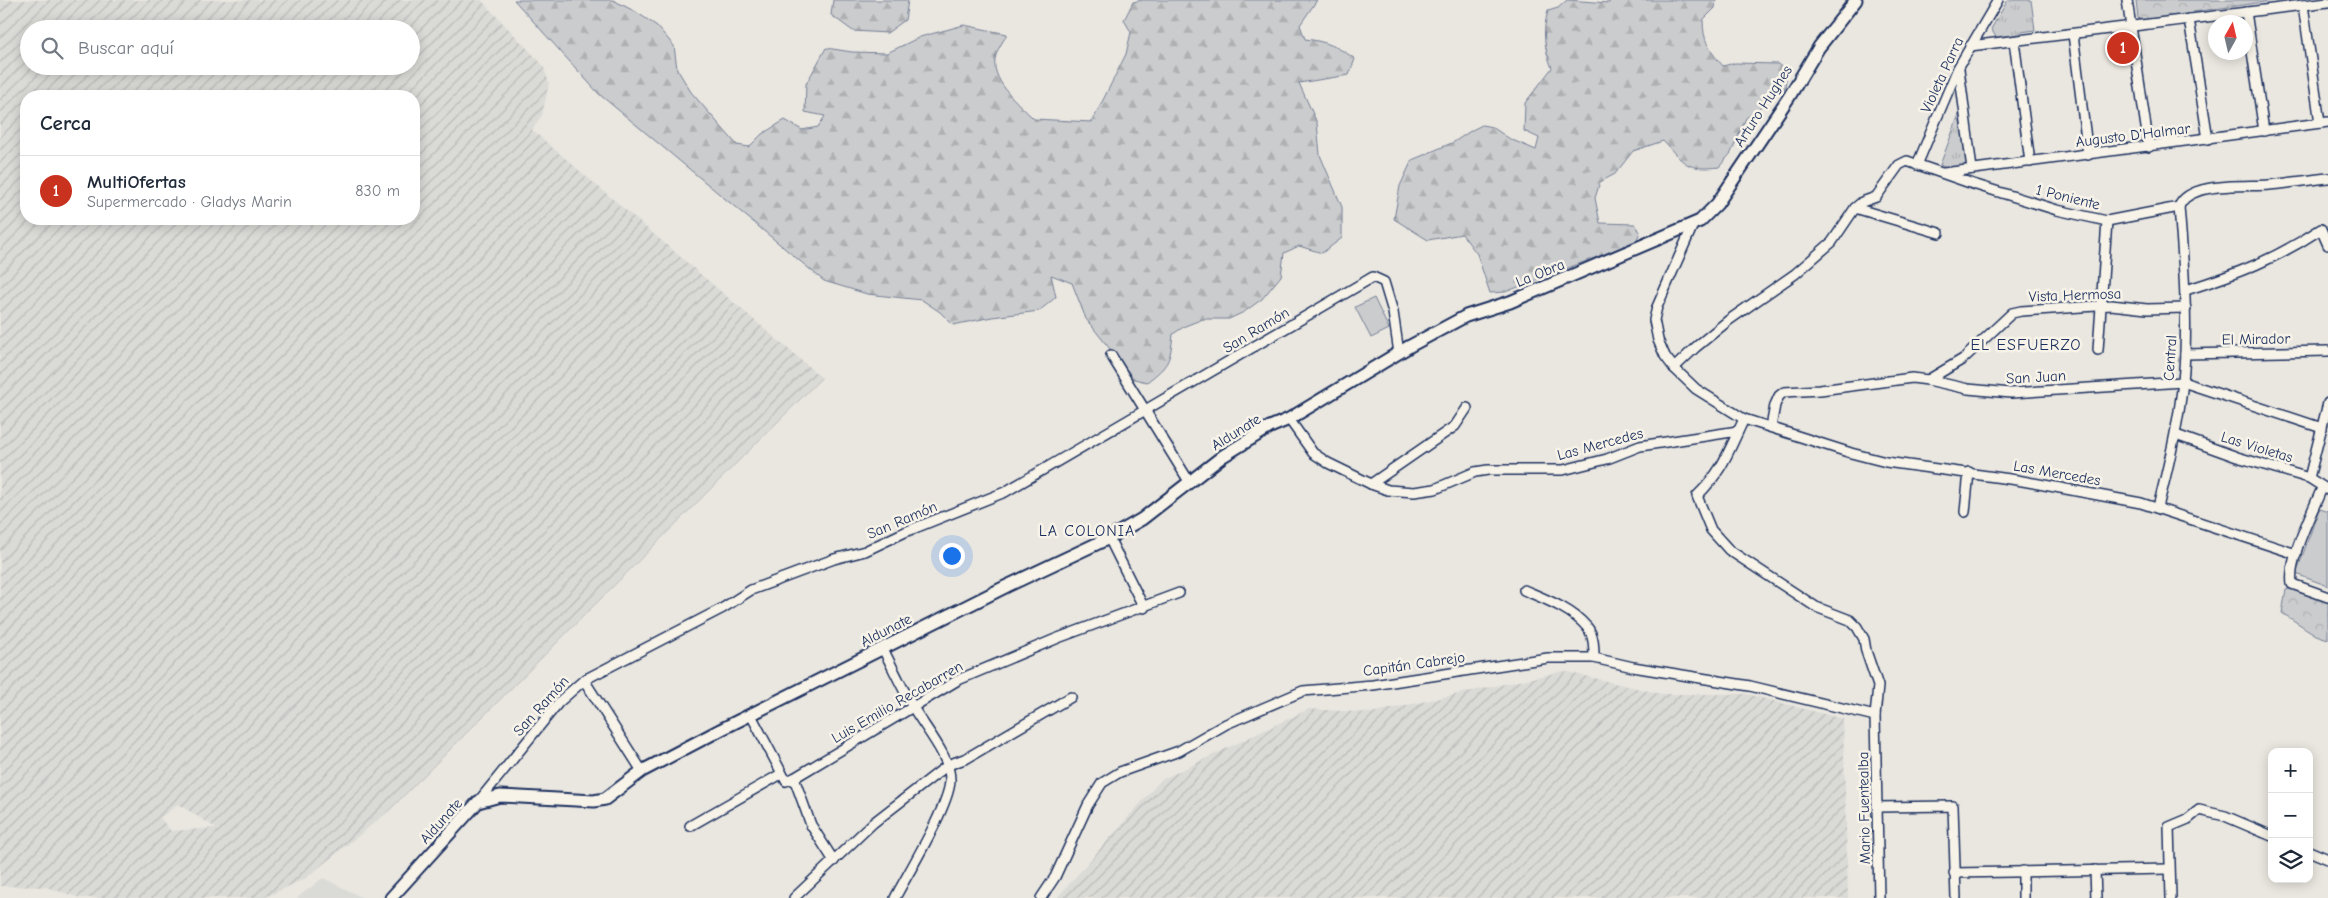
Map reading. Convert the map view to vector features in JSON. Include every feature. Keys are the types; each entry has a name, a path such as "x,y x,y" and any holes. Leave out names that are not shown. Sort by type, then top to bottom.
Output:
{"street":[{"name":"Arturo Hughes","path":"1693,225 1707,216 1717,204 1789,97 1819,47 1856,0"},
{"name":"Violeta Parra","path":"1917,165 1958,68 1998,0"},
{"path":"2128,0 2149,147"},
{"path":"1970,46 2328,2"},
{"path":"2303,5 2324,123"},
{"path":"2246,12 2264,131"},
{"path":"2189,19 2208,139"},
{"path":"2072,34 2088,155"},
{"path":"2014,41 2030,162"},
{"path":"1958,68 1972,169"},
{"name":"Augusto D'Halmar","path":"1942,173 2324,123"},
{"name":"1 Poniente","path":"1872,214 1876,197 1898,165 1907,161 2057,210 2107,221 2179,207 2186,197 2201,190 2328,178"},
{"name":"1 Poniente","path":"1674,368 1696,347 1730,320 1811,261 1832,242 1855,208 1862,202 1876,197"},
{"name":"Central","path":"2158,507 2176,435 2185,354 2186,290 2179,207"},
{"path":"1855,208 1940,233"},
{"path":"2098,350 2107,221"},
{"name":"La Obra","path":"1399,353 1466,316 1510,302 1693,225"},
{"name":"Las Mercedes","path":"1693,225 1665,286 1654,320 1658,340 1665,356 1674,368 1696,388 1744,419 1851,454 1886,462 1969,472 2141,502 2296,554"},
{"path":"2186,290 2242,272 2276,257 2321,229 2328,245"},
{"name":"San Ramón","path":"478,802 559,702 584,680 723,608 751,590 834,559 865,551 905,532 1005,492 1373,277 1384,282 1393,312 1399,353"},
{"name":"Vista Hermosa","path":"1928,380 1963,359 2012,313 2111,305 2162,310 2186,308"},
{"path":"2327,351 2328,362"},
{"name":"El Mirador","path":"2185,354 2327,351"},
{"name":"Aldunate","path":"391,898 478,802 500,796 594,802 605,799 642,771 1007,586 1109,538 1142,519 1223,456 1399,353"},
{"path":"1111,355 1190,483"},
{"name":"San Juan","path":"1771,427 1775,405 1779,396 1784,392 1820,390 1894,380 1928,380 1968,389 2011,393 2183,382 2322,428"},
{"path":"2309,478 2328,403"},
{"path":"1370,484 1455,426 1467,408"},
{"name":"Las Mercedes","path":"1289,419 1313,453 1346,473 1370,484 1402,492 1425,491 1475,472 1488,470 1563,470 1607,459 1640,446 1738,431"},
{"path":"1738,431 1744,419"},
{"name":"Mario Fuentealba","path":"1738,431 1729,454 1713,480 1697,496 1710,530 1729,550 1816,607 1850,620 1857,626 1864,639 1866,651 1878,686 1875,716 1879,898"},
{"name":"Las Violetas","path":"2176,435 2237,457 2309,478 2325,489"},
{"path":"1965,512 1969,472"},
{"path":"2325,489 2296,554 2291,576 2292,584 2328,597"},
{"path":"1109,538 1144,608"},
{"path":"1524,590 1566,610 1588,628 1593,642 1594,658"},
{"name":"Luis Emilio Recabarren","path":"794,778 958,680 1058,638 1144,608 1179,593"},
{"path":"883,649 913,708 948,765 950,780 949,792 895,898"},
{"name":"Capitán Cabrejo","path":"1041,898 1055,877 1088,805 1102,784 1120,772 1179,751 1235,720 1303,691 1372,685 1548,658 1594,658 1633,667 1750,686 1875,716"},
{"path":"584,680 642,771"},
{"path":"794,898 873,824 948,765 967,758 1071,697"},
{"path":"751,715 781,774 786,781 794,778 811,825 834,862"},
{"path":"690,826 781,774"},
{"path":"1878,807 1953,806 1956,898"},
{"path":"2171,898 2168,827 2188,819 2199,810 2225,816 2268,834"},
{"path":"2313,853 2328,859"},
{"path":"1954,873 2169,869"},
{"path":"2095,870 2096,898"},
{"path":"2023,871 2024,898"}],"shaded area":[{"path":"0,0 481,0 543,65 549,83 542,115 532,130 822,378 389,811 306,878 264,898 80,898 46,887 0,886","holes":["178,804 216,828 171,831 160,818"]},
{"path":"1564,671 1661,694 1747,694 1843,719 1848,898 1057,898 1161,780 1309,709 1371,713"},
{"path":"323,878 363,898 297,898"}],"green space":[{"path":"514,0 613,0 636,12 657,26 674,46 677,69 691,92 737,145 749,147 762,134 785,120 802,130 818,127 825,116 805,112 806,84 826,48 852,52 887,53 920,37 964,25 1007,34 997,52 995,64 996,73 1013,98 1034,119 1092,122 1126,54 1131,32 1124,20 1133,2 1143,0 1317,0 1300,25 1305,39 1332,45 1355,59 1349,75 1299,83 1317,123 1320,155 1342,207 1342,238 1322,253 1299,246 1284,253 1281,276 1262,299 1244,312 1229,319 1203,319 1185,326 1173,334 1171,351 1164,367 1147,382 1134,379 1086,319 1072,283 1051,275 1056,297 1039,311 992,317 953,325 940,312 922,300 867,294 824,281 599,94"},
{"path":"833,0 908,0 905,20 887,33 853,31 831,15"},
{"path":"1567,0 1609,3 1610,0 1716,0 1715,8 1703,20 1706,40 1714,55 1723,66 1735,63 1778,64 1787,72 1785,88 1746,118 1731,153 1719,167 1699,168 1686,164 1663,141 1633,151 1615,174 1600,182 1595,198 1600,223 1635,224 1640,232 1636,242 1505,292 1490,293 1477,254 1462,234 1428,240 1394,219 1400,186 1412,160 1454,142 1482,125 1492,127 1510,139 1536,150 1539,138 1524,131 1525,103 1552,68 1545,40 1548,11 1558,8"},
{"path":"2008,0 2031,0 2035,30 1996,37 1991,29"},
{"path":"2136,0 2278,0 2193,12 2193,15 2144,23 2138,18"},
{"path":"1961,109 1967,167 1947,168 1940,165"},
{"path":"1374,298 1389,329 1371,338 1355,307"},
{"path":"2319,509 2328,512 2328,586 2296,574"},
{"path":"2292,588 2328,601 2328,639 2316,635 2282,613 2286,590"}],"place":[{"name":"MultiOfertas","path":"2123,48"}],"district":[{"name":"EL ESFUERZO","path":"2026,344"},
{"name":"LA COLONIA","path":"1087,530"}]}
